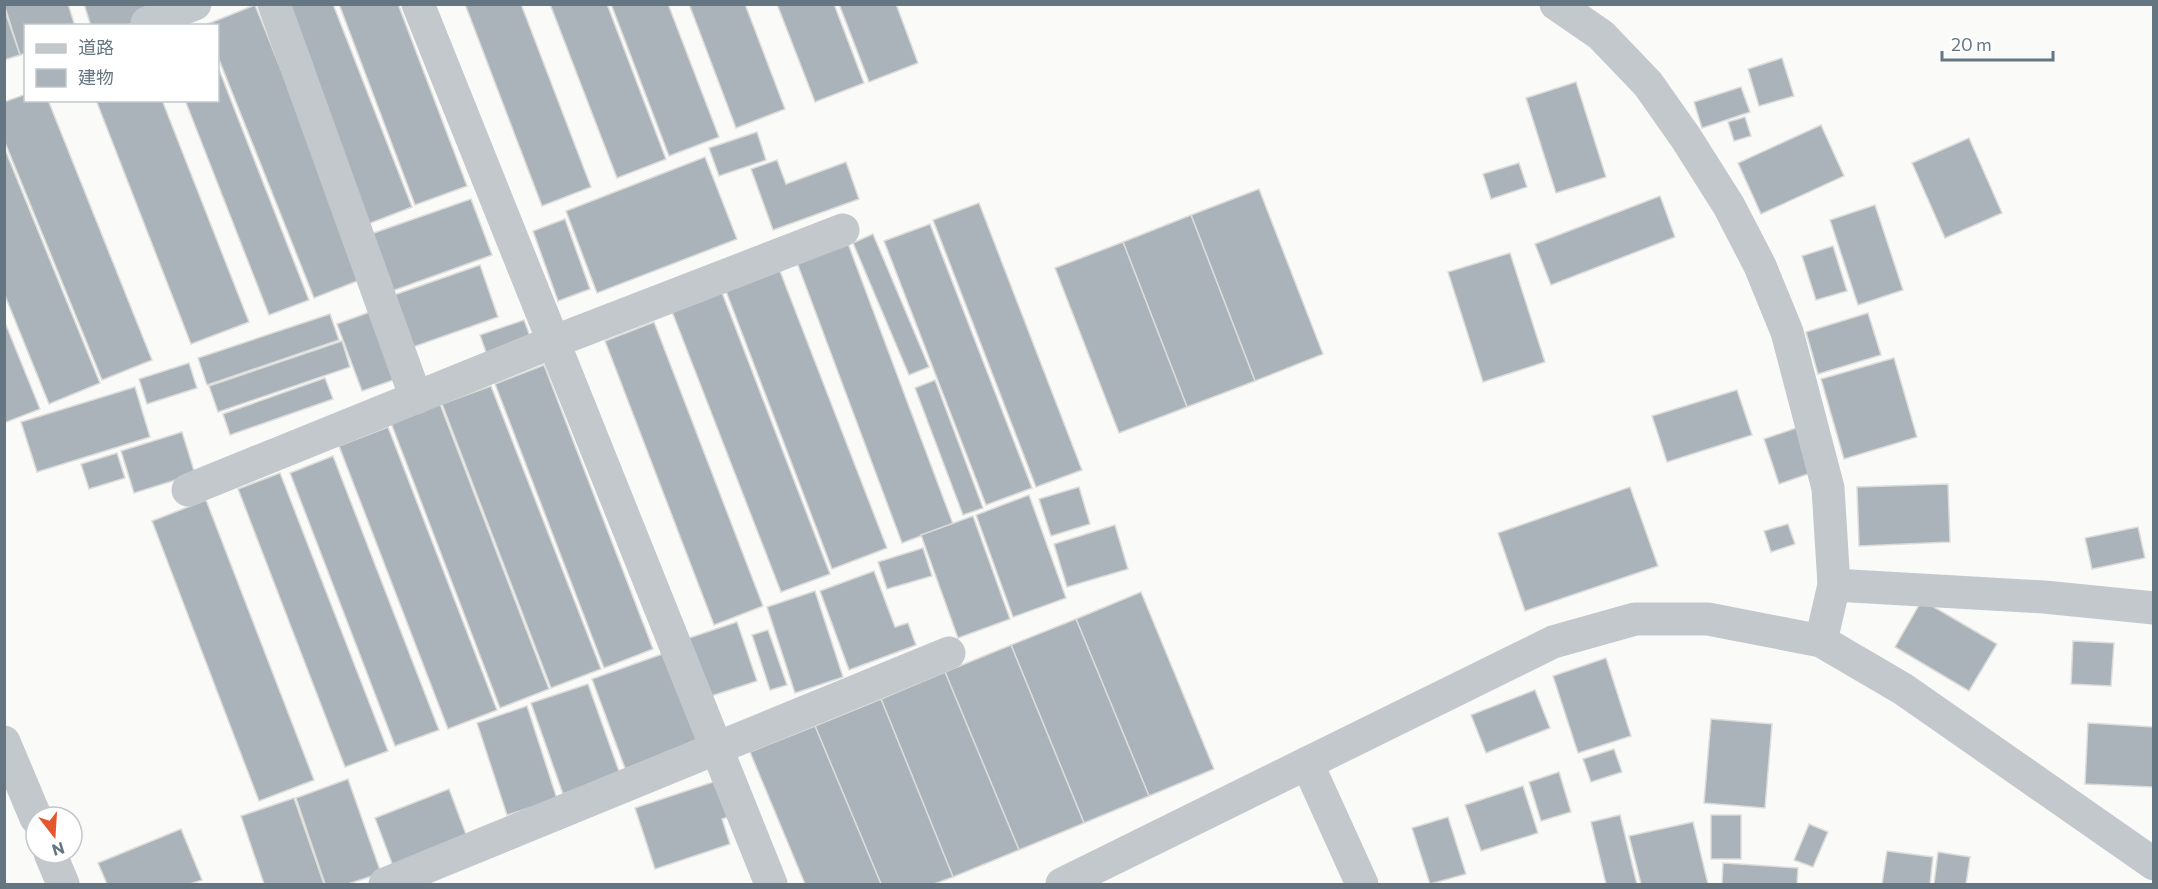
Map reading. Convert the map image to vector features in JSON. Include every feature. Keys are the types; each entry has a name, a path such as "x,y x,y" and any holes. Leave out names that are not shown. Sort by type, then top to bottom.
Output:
{"street":[{"path":"147,23 195,4"},
{"path":"274,4 416,398"},
{"path":"418,4 771,885"},
{"path":"1556,4 1601,35 1648,84 1723,196 1760,266 1787,332 1828,488 1834,585 1821,641"},
{"path":"188,490 553,342 843,230"},
{"path":"1834,585 2044,597 2154,608"},
{"path":"1062,885 1553,642 1635,619 1708,619 1821,641 1904,689 2154,864"},
{"path":"385,885 949,653"},
{"path":"4,742 31,805"},
{"path":"1307,763 1362,885"},
{"path":"55,865 63,885"},
{"path":"2149,885 2154,876"}],"building":[{"path":"4,4 68,4 74,24 24,24 24,54 20,55"},
{"path":"84,4 165,4 167,12 130,24 90,24"},
{"path":"283,4 333,4 412,207 368,224"},
{"path":"339,4 398,4 467,186 415,205"},
{"path":"465,4 521,4 591,187 542,206"},
{"path":"550,4 607,4 666,159 617,178"},
{"path":"611,4 668,4 719,137 669,156"},
{"path":"689,4 745,4 785,109 736,128"},
{"path":"777,4 834,4 864,83 815,102"},
{"path":"839,4 896,4 918,63 869,82"},
{"path":"255,5 365,278 314,298 219,60 219,24 208,24"},
{"path":"4,8 20,55 4,60"},
{"path":"1782,58 1794,96 1759,106 1748,69"},
{"path":"219,70 309,300 269,315 186,102 219,102"},
{"path":"1576,82 1606,177 1556,193 1526,98"},
{"path":"1741,87 1750,112 1702,128 1694,102"},
{"path":"24,95 24,102 49,102 152,360 102,380 4,140 4,102"},
{"path":"97,102 163,102 249,322 191,344"},
{"path":"1745,117 1751,136 1734,141 1728,122"},
{"path":"1821,125 1844,176 1761,214 1738,163"},
{"path":"757,132 766,160 719,176 709,148"},
{"path":"1969,138 2002,213 1945,238 1912,163"},
{"path":"4,147 100,383 49,404 4,293"},
{"path":"705,157 737,239 597,293 566,211"},
{"path":"777,160 786,184 846,162 859,199 773,230 751,169"},
{"path":"1519,163 1527,187 1491,199 1483,174"},
{"path":"1259,189 1323,354 1255,381 1191,215"},
{"path":"1660,196 1675,237 1551,285 1535,244"},
{"path":"471,199 492,255 392,291 371,234"},
{"path":"979,203 1082,470 1036,487 933,220"},
{"path":"1875,205 1903,290 1858,305 1830,220"},
{"path":"1191,215 1255,381 1187,407 1123,242"},
{"path":"565,219 590,289 558,301 533,231"},
{"path":"930,224 1032,488 986,505 884,241"},
{"path":"873,234 929,367 909,375 853,243"},
{"path":"847,241 953,524 902,543 796,260"},
{"path":"1123,242 1187,407 1119,433 1055,268"},
{"path":"1833,246 1847,291 1816,300 1802,256"},
{"path":"1510,253 1545,362 1483,382 1448,272"},
{"path":"480,265 498,317 413,347 394,295"},
{"path":"778,266 887,548 832,569 724,286"},
{"path":"721,290 830,574 781,592 671,309"},
{"path":"378,309 402,377 362,391 337,324"},
{"path":"1868,313 1881,355 1818,374 1806,332"},
{"path":"330,314 339,340 207,385 198,358"},
{"path":"4,320 40,409 4,423"},
{"path":"524,320 531,339 487,355 480,335"},
{"path":"654,322 763,606 714,625 605,341"},
{"path":"342,341 350,367 218,412 209,386"},
{"path":"1894,358 1917,437 1844,459 1821,379"},
{"path":"189,363 197,388 147,404 139,379"},
{"path":"544,365 653,649 604,668 495,384"},
{"path":"325,378 333,399 230,435 223,414"},
{"path":"935,380 983,508 963,515 915,388"},
{"path":"491,386 601,669 551,688 442,404"},
{"path":"135,387 150,437 37,472 21,422"},
{"path":"1737,390 1752,435 1667,462 1652,416"},
{"path":"440,404 549,689 500,708 391,423"},
{"path":"388,427 497,710 448,729 339,446"},
{"path":"1799,427 1814,472 1779,484 1764,439"},
{"path":"182,432 195,474 134,493 121,451"},
{"path":"117,453 125,478 89,489 81,464"},
{"path":"333,456 439,730 395,746 290,473"},
{"path":"280,473 388,751 345,767 238,489"},
{"path":"1948,484 1950,542 1859,546 1857,487"},
{"path":"1079,487 1090,524 1051,536 1039,499"},
{"path":"1630,487 1658,566 1525,611 1498,533"},
{"path":"1029,495 1066,598 1013,617 976,515"},
{"path":"206,500 314,780 259,801 152,521"},
{"path":"973,516 1010,619 958,638 921,535"},
{"path":"1788,524 1795,544 1771,552 1764,531"},
{"path":"1115,525 1128,569 1067,587 1054,544"},
{"path":"2138,527 2145,558 2092,569 2085,538"},
{"path":"923,548 932,576 887,589 878,562"},
{"path":"874,571 895,627 908,623 916,645 849,670 820,591"},
{"path":"815,591 843,677 795,693 767,607"},
{"path":"1141,592 1214,769 1149,796 1076,619"},
{"path":"1922,600 1997,644 1969,691 1895,647"},
{"path":"1076,619 1149,796 1084,823 1011,645"},
{"path":"737,622 757,681 708,697 689,638"},
{"path":"768,630 787,685 770,690 752,635"},
{"path":"2073,641 2114,643 2111,686 2071,684"},
{"path":"1011,645 1084,823 1019,850 945,672"},
{"path":"668,652 701,743 626,771 592,679"},
{"path":"1606,658 1631,736 1578,753 1553,676"},
{"path":"945,672 1019,850 953,877 881,699"},
{"path":"588,684 620,774 563,794 531,703"},
{"path":"1535,690 1550,728 1486,753 1471,715"},
{"path":"881,699 953,877 934,884 881,884 815,726"},
{"path":"527,706 557,799 507,815 477,723"},
{"path":"1711,719 1772,724 1765,808 1704,803"},
{"path":"2088,723 2154,727 2154,787 2085,784"},
{"path":"815,726 881,884 805,884 750,752"},
{"path":"1614,749 1622,772 1591,782 1583,759"},
{"path":"1559,772 1571,812 1541,821 1529,782"},
{"path":"348,779 381,873 348,884 325,884 296,798"},
{"path":"716,781 728,817 722,819 730,844 655,869 635,808"},
{"path":"1523,786 1538,833 1481,851 1465,805"},
{"path":"449,789 467,837 393,866 375,818"},
{"path":"294,798 324,884 264,884 241,816"},
{"path":"1620,815 1637,884 1606,884 1591,822"},
{"path":"1711,815 1741,815 1741,859 1711,859"},
{"path":"1448,817 1466,874 1430,884 1412,828"},
{"path":"1693,822 1708,884 1641,884 1629,836"},
{"path":"1809,824 1828,832 1813,867 1794,860"},
{"path":"181,829 202,880 190,884 107,884 98,863"},
{"path":"1887,851 1933,857 1930,884 1882,884"},
{"path":"1938,852 1970,857 1966,884 1934,884"},
{"path":"1723,863 1798,868 1797,884 1722,884"}]}
